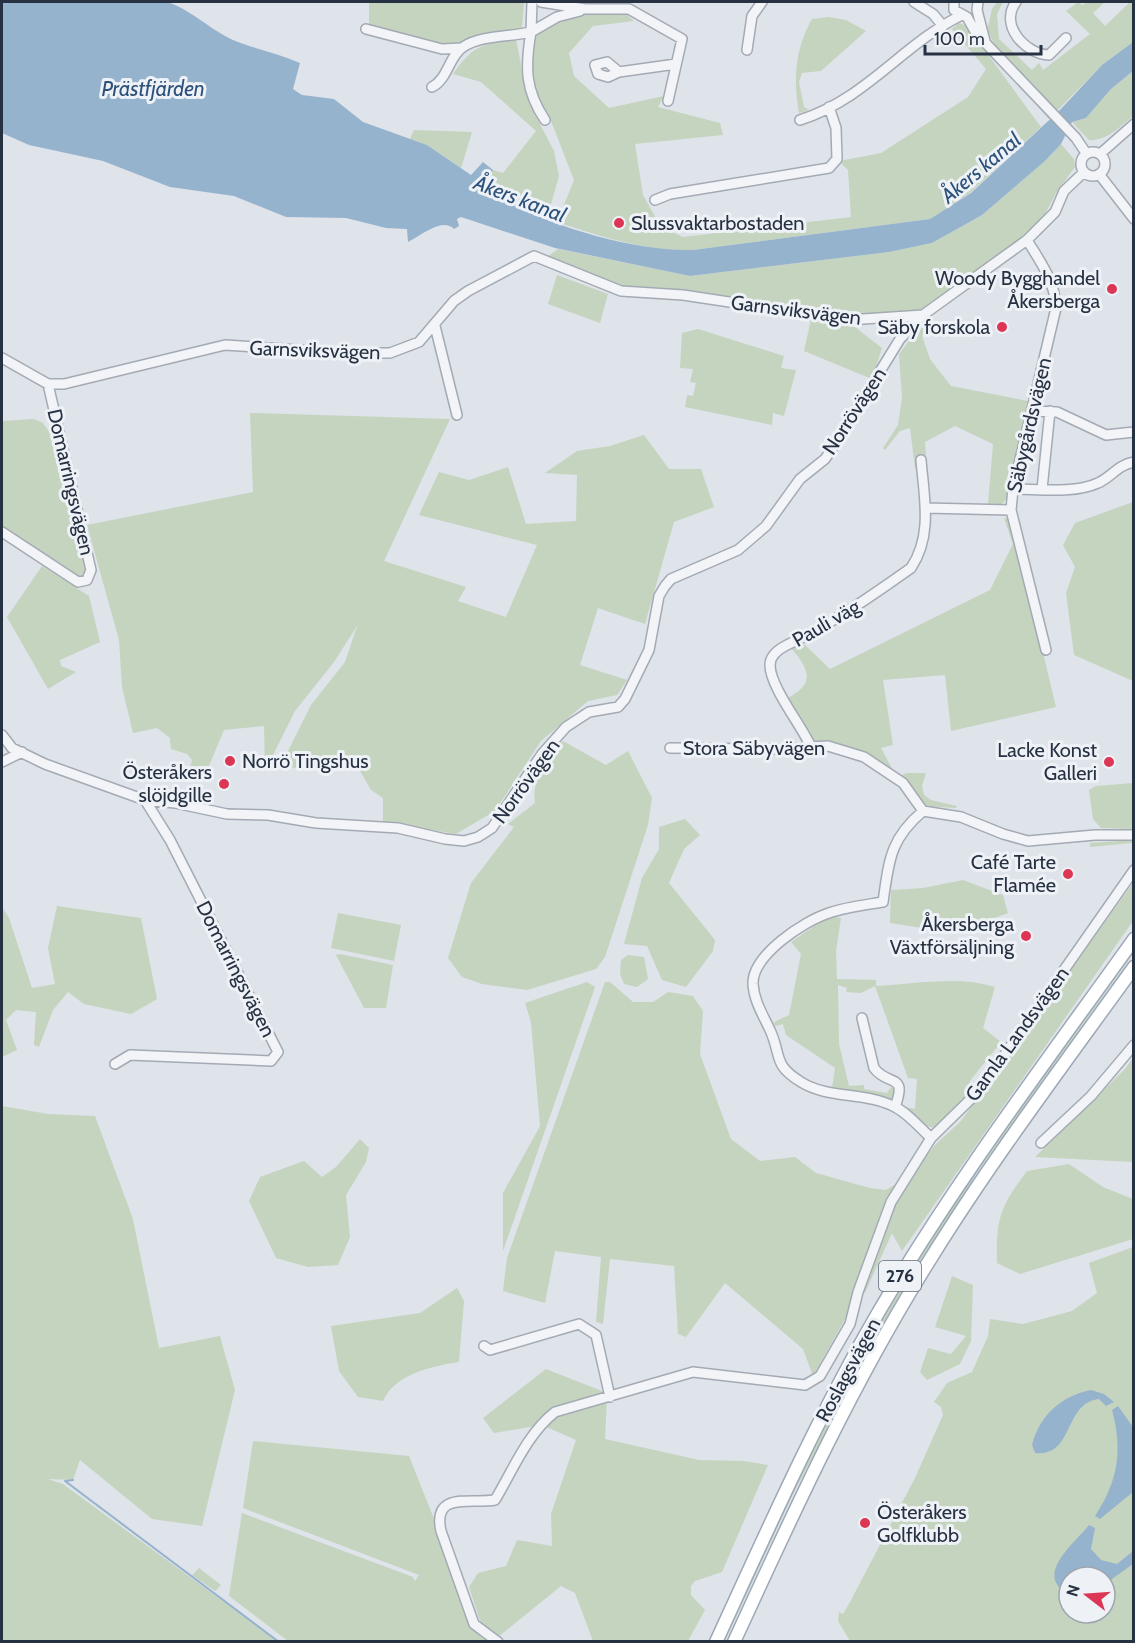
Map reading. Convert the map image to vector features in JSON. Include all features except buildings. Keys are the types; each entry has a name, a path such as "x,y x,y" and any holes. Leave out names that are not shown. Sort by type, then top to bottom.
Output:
{"main road":[{"name":"Roslagsvägen","path":"716,1641 807,1448 878,1314 944,1206 1134,939"},
{"name":"Roslagsvägen","path":"734,1641 832,1432 896,1316 991,1166 1134,967"}],"street":[{"path":"532,2 527,72 532,101 545,120"},
{"path":"541,2 585,9"},
{"path":"747,50 752,16 762,2"},
{"path":"914,2 933,14 943,26"},
{"path":"1016,2 1011,8 1010,20 1015,32 1029,49 1038,55 1049,55 1066,38"},
{"path":"366,29 442,49 462,48 483,40 531,32 557,16 585,9 630,5 682,39 668,101"},
{"path":"800,120 864,88 943,26 957,8 979,5 985,41"},
{"path":"957,8 976,33 1076,138 1086,153"},
{"path":"432,87 439,84 462,48"},
{"path":"619,72 676,64"},
{"path":"655,200 670,194 829,168 837,159 836,128 829,107"},
{"path":"1086,153 1100,154 1134,124"},
{"path":"1086,153 1081,164 1084,172 1090,176 1099,174 1105,164 1100,154"},
{"name":"Norrövägen","path":"2,735 12,748 68,773 145,800 175,803 227,814 268,815 316,823 398,828 445,839 464,841 478,837 492,828 542,754 566,727 589,712 618,707 625,699 649,650 659,596 671,579 738,550 766,526 800,479 825,459 900,339 923,315 1027,240 1055,212 1064,191 1084,172"},
{"path":"1099,174 1134,219"},
{"name":"Säbygårdsvägen","path":"1027,240 1050,277 1055,292 1056,308 1013,489 1011,510 1046,651"},
{"name":"Garnsviksvägen","path":"48,384 64,384 225,345 344,353 390,353 419,342 454,301 468,291 534,256 621,291 683,295 848,320 923,315"},
{"path":"435,326 458,416"},
{"path":"2,358 48,384"},
{"name":"Domarringsvägen","path":"2,532 78,582 87,580 91,570 48,384"},
{"path":"1032,411 1057,412 1106,435 1134,432"},
{"path":"1042,489 1050,411"},
{"name":"Pauli väg","path":"810,747 774,679 770,665 777,650 831,624 911,568 920,555 925,538 921,460"},
{"path":"1013,489 1076,488 1098,483 1114,469 1134,462"},
{"path":"925,508 1011,510"},
{"name":"Stora Säbyvägen","path":"670,748 828,746 864,757 903,783 923,811"},
{"path":"2,762 22,752"},
{"name":"Domarringsvägen","path":"115,1064 130,1055 271,1062 278,1052 170,840 145,800"},
{"path":"931,1138 895,1107 812,1088 794,1077 778,1062 771,1033 755,998 753,982 756,968 772,948 807,923 830,912 883,902 903,828 923,811 961,817 1003,834 1028,841 1095,835 1134,835"},
{"name":"Gamla Landsvägen","path":"610,1397 693,1372 805,1385 820,1376 850,1324 858,1292 891,1202 931,1138 980,1090 1134,870"},
{"path":"862,1018 874,1068 877,1073 893,1079 900,1087 901,1091 895,1107"},
{"path":"1041,1143 1092,1096 1134,1045"},
{"path":"484,1346 490,1350 579,1324 596,1335 610,1397 555,1412 541,1422 495,1500 453,1501 442,1509 438,1519 441,1531 474,1624 482,1633 498,1641"}],"green space":[{"path":"369,2 524,2 522,27 514,32 482,37 451,46 369,26"},
{"path":"997,2 1003,2 997,14 999,39 1032,70 1039,63 1043,70 1090,34 1066,11 1078,2 1082,5 1088,2 1105,2 1093,13 1105,26 1130,2 1133,2 1133,42 1102,65 1049,119 1016,81 987,31 992,9"},
{"path":"626,14 634,21 593,26 569,53 574,76 609,108 664,96 658,107 720,123 723,135 635,144 643,195 661,227 683,237 851,217 848,170 839,161 881,153 968,97 986,69 952,29 959,23 967,26 1041,127 970,193 930,219 693,250 641,246 607,238 557,222 574,180 551,121 536,97 528,40 558,15"},
{"path":"829,17 846,20 866,31 821,71 802,73 799,82 804,107 809,110 799,113 796,76 802,42 812,19"},
{"path":"516,39 528,101 554,151 559,176 547,218 500,200 483,189 493,170 503,173 536,131 481,82 453,74 466,57 479,48 495,42"},
{"path":"1133,71 1133,116 1108,135 1089,140 1072,122 1086,118 1111,89"},
{"path":"414,130 472,132 461,168 427,145 410,139"},
{"path":"1061,144 1074,159 1075,167 1056,193 1044,216 1013,245 921,310 894,316 827,311 620,286 547,257 558,249 690,276 889,252 932,243 982,215 1045,161"},
{"path":"557,275 608,294 600,323 548,304"},
{"path":"811,319 855,327 882,348 872,379 804,351"},
{"path":"923,323 928,324 922,336 930,359 951,386 1028,401 1007,498 1001,505 988,504 993,444 955,426 925,442 927,469 915,468 910,428 900,431 885,450 883,448 898,425 902,398 899,354"},
{"path":"698,329 784,356 781,368 796,370 784,416 773,413 772,425 685,407 687,395 693,396 696,383 690,382 693,369 680,368 682,333"},
{"path":"250,413 450,419 384,561 466,587 458,601 506,617 537,545 419,515 439,472 469,480 508,467 526,524 576,521 577,475 545,473 577,451 610,446 644,435 669,469 701,469 714,507 674,522 645,624 598,608 580,665 627,680 617,695 588,701 541,741 495,811 456,834 383,822 383,798 371,790 355,762 339,770 280,767 311,705 345,662 357,626 334,662 295,711 265,771 264,726 224,730 206,773 189,772 192,760 187,754 171,749 170,738 157,728 133,733 122,687 119,640 87,525 253,492"},
{"path":"34,419 43,423 47,429 54,429 89,567 85,574 76,576 2,526 2,421"},
{"path":"1134,502 1133,681 1074,655 1066,593 1075,567 1063,545 1075,523"},
{"path":"1004,518 1011,519 1056,707 951,731 945,675 883,680 893,745 881,748 894,772 813,742 788,698 803,687 807,675 802,663 791,648 804,644 830,669 990,590 1013,544"},
{"path":"42,566 89,596 100,642 60,660 61,666 76,672 48,689 7,617"},
{"path":"563,741 606,765 628,751 652,798 648,825 605,957 596,969 527,990 482,984 462,977 448,958 471,883 514,827 508,824 535,803 534,794 538,777 546,762"},
{"path":"926,773 922,786 924,795 931,800 957,806 956,808 924,806 902,775"},
{"path":"1133,783 1133,829 1101,828 1093,819 1089,790 1096,786"},
{"path":"685,819 700,835 684,849 669,883 715,940 713,951 686,987 662,980 647,946 624,944 642,878 659,849 659,827"},
{"path":"1133,840 1133,849 1132,843 1090,847 1090,843"},
{"path":"963,880 1003,895 1008,913 953,933 890,923 891,890 923,888"},
{"path":"1133,883 1133,921 902,1251 892,1233 865,1293 856,1284 845,1319 813,1376 803,1349 725,1283 686,1337 678,1334 674,1266 610,1259 603,1324 596,1322 601,1257 555,1251 545,1303 503,1291 507,1258 605,982 610,982 633,1002 653,1002 668,992 693,996 703,1011 700,1054 731,1139 760,1161 795,1157 816,1173 870,1188 886,1190 912,1174 936,1144 961,1121"},
{"path":"57,906 141,918 157,999 131,1014 84,1004 68,992 53,1010 39,1047 34,1045 36,1012 16,1010 6,1020 17,1050 2,1057 2,907 9,918 32,988 55,984 48,948"},
{"path":"338,913 401,925 394,961 331,948"},
{"path":"841,918 836,951 837,979 876,980 876,986 966,981 995,987 983,1028 1001,1042 970,1081 971,1091 935,1128 925,1126 904,1110 904,1107 915,1109 917,1079 908,1078 875,986 861,993 846,992 847,988 838,985 839,1044 849,1086 864,1085 864,1089 887,1093 891,1087 897,1090 894,1104 832,1088 835,1068 786,1035 783,1024 775,1026 774,1022 789,1015 801,954 791,942 823,920"},
{"path":"1133,947 1133,954 980,1168 889,1313 793,1494 725,1641 720,1642 830,1412 899,1286 996,1138"},
{"path":"336,955 393,965 386,1008 364,1008"},
{"path":"628,955 644,957 648,979 637,987 624,984 620,974 621,960"},
{"path":"587,982 595,987 503,1251 503,1193 540,1126 531,1022 525,1003"},
{"path":"1133,1058 1133,1162 1035,1157 1125,1069"},
{"path":"2,1106 48,1114 95,1116 133,1219 159,1348 220,1336 235,1390 202,1526 152,1519 80,1460 73,1480 48,1479 63,1484 277,1641 2,1641"},
{"path":"360,1139 369,1148 366,1162 346,1195 350,1237 338,1265 308,1267 276,1258 249,1201 260,1177 304,1161 322,1177 336,1167"},
{"path":"1069,1164 1103,1187 1133,1199 1133,1239 1020,1274 997,1263 999,1224 1005,1204 1018,1183 1027,1171"},
{"name":"Österåkers Golfklubb","path":"1133,1247 1133,1641 850,1641 838,1621 839,1612 843,1614 850,1602 915,1478 943,1415 941,1407 934,1402 947,1383 972,1372 988,1336 990,1319 1023,1324 1072,1311 1097,1293 1089,1263"},
{"path":"952,1276 973,1285 971,1341 960,1364 927,1380 920,1372 928,1348 951,1354 966,1336 935,1327"},
{"path":"457,1288 464,1301 459,1362 426,1369 405,1378 396,1384 383,1401 358,1397 339,1371 331,1326 420,1313"},
{"path":"546,1369 602,1391 607,1396 605,1439 699,1460 744,1461 768,1465 722,1572 695,1581 691,1586 691,1595 705,1610 688,1641 593,1641 575,1593 561,1586 498,1637 483,1630 469,1587 478,1573 506,1566 517,1540 552,1546 551,1514 576,1440 542,1425 494,1433 483,1418"},
{"path":"253,1441 409,1456 436,1524 469,1622 481,1637 489,1641 288,1641 229,1596 242,1513 413,1577 415,1581 419,1575 243,1508"},
{"path":"199,1568 221,1585 215,1591 192,1575"}],"water":[{"name":"Prästfjärden","path":"2,2 167,2 176,5 233,40 300,63 293,89 302,95 334,99 363,122 427,145 471,175 483,162 493,170 483,189 529,213 584,233 641,246 668,249 693,250 930,219 971,193 1060,110 1102,65 1133,42 1133,71 1111,89 1086,118 1072,122 1061,144 1045,161 982,215 932,243 889,252 690,276 555,248 461,217 457,219 459,226 454,229 444,225 438,226 408,242 407,229 386,228 346,218 286,217 234,196 170,187 103,161 29,145 2,133"},
{"path":"1091,1390 1104,1394 1114,1402 1106,1406 1099,1399 1088,1403 1079,1410 1057,1447 1048,1452 1035,1453 1032,1445 1046,1416 1061,1402"},
{"path":"1118,1406 1133,1427 1133,1492 1100,1519 1095,1516 1109,1490 1116,1465 1118,1452 1112,1410"},
{"path":"1089,1525 1095,1528 1091,1549 1101,1560 1117,1564 1133,1551 1133,1564 1117,1575 1117,1565 1057,1565"},
{"path":"1057,1565 1057,1582 1055,1578"}],"waterway":[{"path":"73,1480 65,1481 279,1642"}],"place":[{"name":"Slussvaktarbostaden","path":"619,223"},
{"name":"Woody Bygghandel Åkersberga","path":"1112,289"},
{"name":"Säby forskola","path":"1002,327"},
{"name":"Norrö Tingshus","path":"230,761"},
{"name":"Lacke Konst Galleri","path":"1109,762"},
{"name":"Österåkers slöjdgille","path":"224,784"},
{"name":"Café Tarte Flamée","path":"1068,874"},
{"name":"Åkersberga Växtförsäljning","path":"1026,936"},
{"name":"Österåkers Golfklubb","path":"865,1523"}],"water label":[{"name":"Åkers kanal","path":"981,168"},
{"name":"Åkers kanal","path":"520,199"}]}
